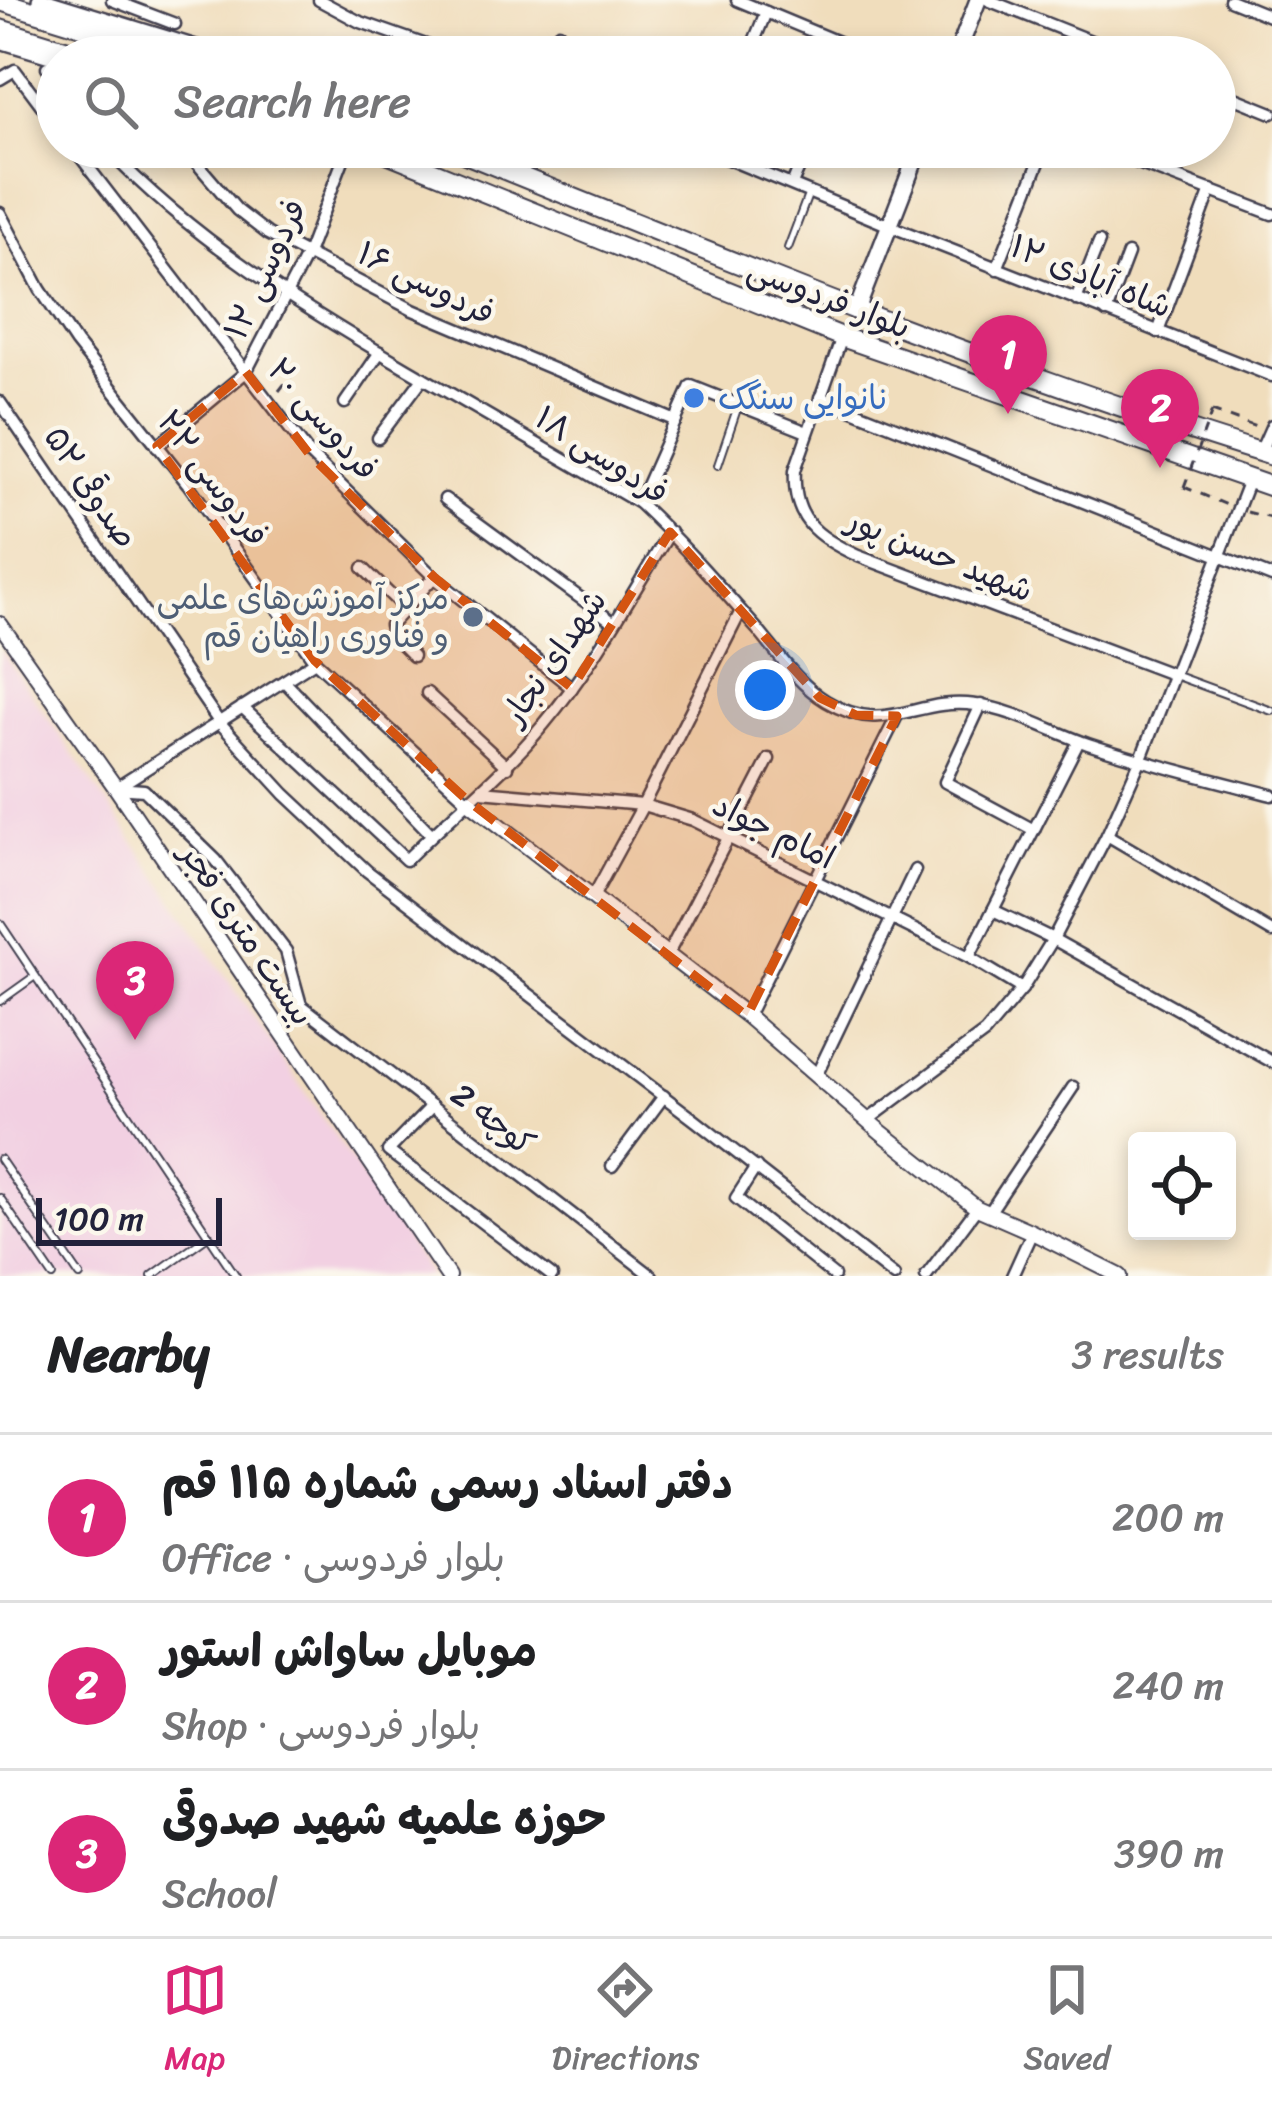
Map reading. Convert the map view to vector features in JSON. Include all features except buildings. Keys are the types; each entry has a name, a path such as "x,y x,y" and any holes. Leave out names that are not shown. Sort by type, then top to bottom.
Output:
{"main road":[{"path":"40,0 157,36"},
{"path":"964,36 978,0"},
{"path":"4,2 114,36"},
{"path":"0,29 36,40"},
{"path":"0,40 36,55"},
{"name":"بلوار فردوسی","path":"424,168 842,337 1272,487"},
{"name":"بلوار فردوسی","path":"500,168 856,312 1266,454"},
{"path":"856,312 912,168"}],"street":[{"path":"112,0 176,24"},
{"path":"319,0 400,36"},
{"path":"737,0 815,36"},
{"path":"988,0 1078,36"},
{"path":"1230,0 1272,17"},
{"path":"756,36 766,12"},
{"path":"0,79 15,70 36,98"},
{"path":"1236,98 1272,113"},
{"name":"فردوسی ۲۰","path":"89,168 310,455 434,578 572,688"},
{"name":"فردوسی ۱۸","path":"125,168 210,242 286,296 638,503 670,532 820,698 872,718 944,703 981,705 1140,761 1272,795"},
{"name":"فردوسی ۱۶","path":"202,168 237,210 268,234 469,336 676,421"},
{"name":"فردوسی ۱۲","path":"157,446 246,372 307,254 340,168"},
{"name":"شاه آبادی ۱۲","path":"752,168 1272,376"},
{"path":"792,184 799,168"},
{"path":"997,268 1037,168"},
{"path":"1152,168 1272,214"},
{"path":"1158,332 1211,190"},
{"name":"فردوسی ۲۲","path":"0,213 40,289 76,343 315,661 474,795"},
{"path":"1076,300 1099,242"},
{"path":"1106,312 1128,254"},
{"name":"شهید حسن پور","path":"842,337 795,470 794,490 806,521 818,534 858,556 1174,675"},
{"path":"344,403 380,352"},
{"path":"378,439 423,378"},
{"path":"638,503 691,386 807,432"},
{"path":"820,397 1272,577"},
{"name":"صدوقی ۵۲","path":"0,402 219,722 285,794 367,871 895,1276"},
{"path":"1266,454 1271,428"},
{"path":"868,1120 986,1033 1053,939 1140,761 1249,479"},
{"path":"445,499 613,622"},
{"name":"شهدای نجار","path":"431,834 506,767 572,688 670,532"},
{"path":"363,568 405,609"},
{"path":"413,656 390,626 434,578"},
{"path":"593,897 741,611"},
{"name":"بیست متری فجر","path":"0,624 448,1276"},
{"path":"116,788 315,661"},
{"path":"242,707 406,860 431,834 284,681"},
{"path":"427,694 506,767"},
{"path":"981,705 945,782 1034,830"},
{"path":"747,1016 897,716"},
{"path":"969,957 1079,741"},
{"path":"668,954 769,759"},
{"path":"116,788 144,790 216,860 286,951 301,1005 274,1022"},
{"path":"474,795 946,1185 982,1211 1110,1274"},
{"name":"امام جواد","path":"474,795 643,805 693,820 1022,988"},
{"path":"1107,836 1272,932"},
{"path":"817,1074 915,870"},
{"path":"993,910 1272,1062"},
{"name":"کوچه 2","path":"301,1005 646,1274"},
{"path":"926,1276 982,1211 1073,1088"},
{"path":"611,1166 664,1096"},
{"path":"432,1106 388,1150 552,1276"},
{"path":"756,1167 736,1198 834,1276"},
{"path":"1012,1276 1032,1232"}],"lane":[{"path":"788,248 810,191"},
{"path":"718,465 738,404"},
{"path":"1174,675 1272,711"},
{"path":"0,923 236,1276"},
{"path":"0,1001 35,976"},
{"path":"0,1160 80,1276"},
{"path":"0,1198 52,1276"},
{"path":"152,1276 209,1235"}],"path":[{"path":"271,401 296,369"},
{"path":"1271,428 1212,411 1184,488 1272,518"}],"highlighted area":[{"path":"246,372 310,455 434,577 572,688 670,532 820,698 856,715 897,716 747,1016 467,800 315,661 157,446"}],"shaded area":[{"path":"0,649 108,804 431,1276 0,1276"}],"place":[{"name":"نانوایی سنگک","path":"694,398"},
{"name":"دفتر اسناد رسمی شماره ۱۱۵ قم","path":"1008,414"},
{"name":"موبایل ساواش استور","path":"1160,468"},
{"name":"مرکز آموزش‌های علمی و فناوری راهیان قم","path":"473,617"},
{"name":"حوزه علمیه شهید صدوقی","path":"135,1040"}]}
